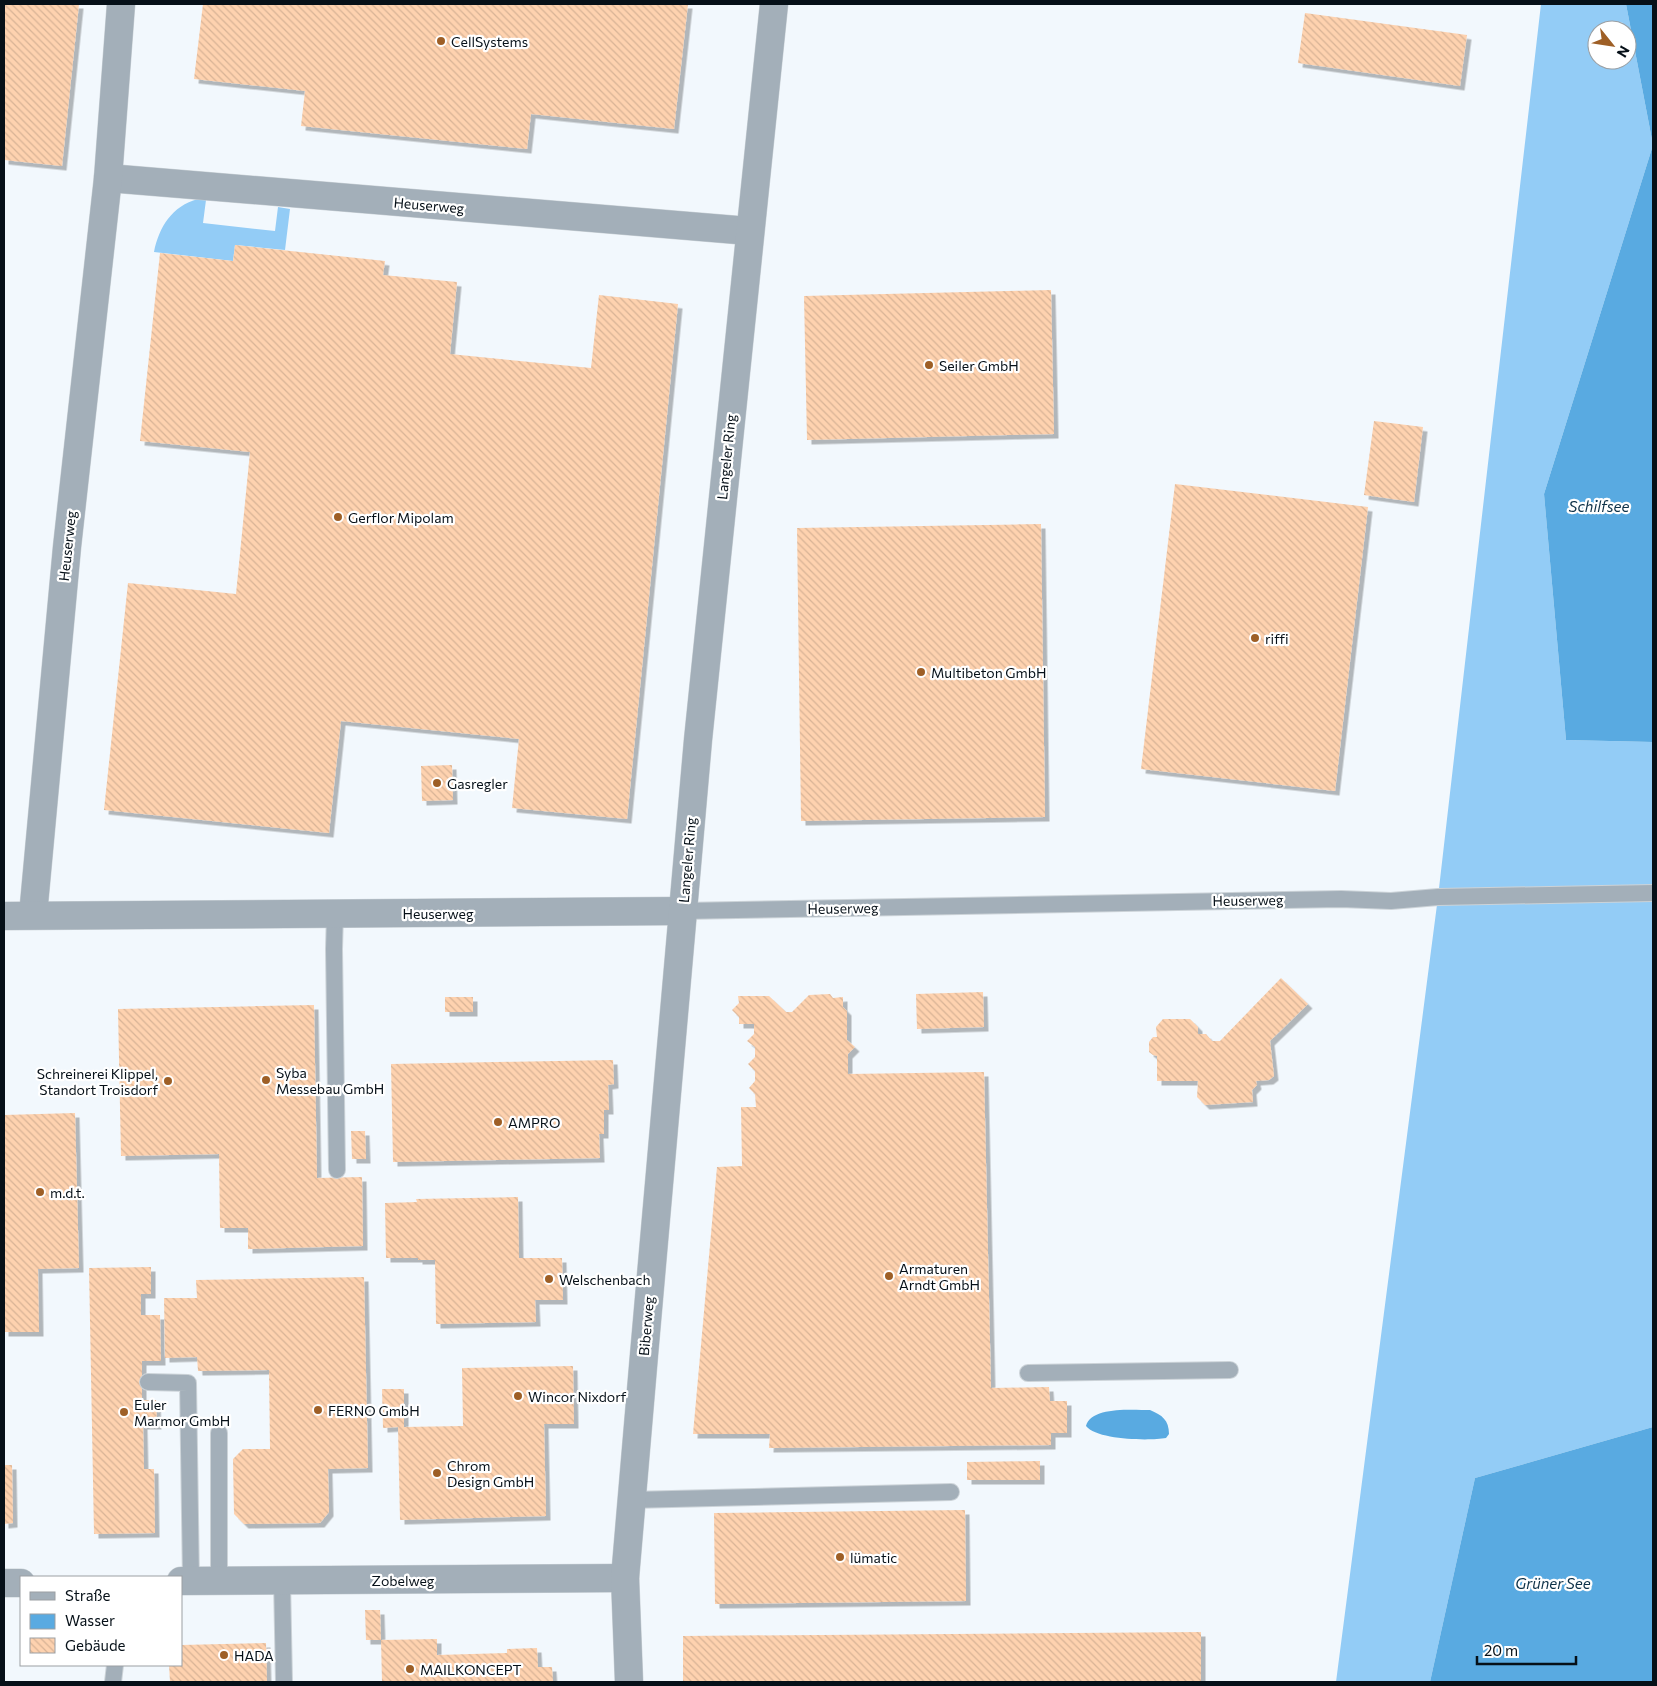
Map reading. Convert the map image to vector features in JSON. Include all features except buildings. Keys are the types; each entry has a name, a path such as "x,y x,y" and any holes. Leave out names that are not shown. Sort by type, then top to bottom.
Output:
{"street":[{"name":"Heuserweg","path":"33,915 67,547 108,178 121,4"},
{"name":"Langeler Ring","path":"682,911 749,231 774,4"},
{"name":"Heuserweg","path":"108,178 749,231"},
{"name":"Heuserweg","path":"4,916 682,911"},
{"name":"Biberweg","path":"630,1682 625,1578 682,911"},
{"name":"Zobelweg","path":"186,1581 625,1578"},
{"path":"4,1583 20,1583"}],"lane":[{"name":"Heuserweg","path":"682,911 1321,899 1390,901 1438,897 1653,892"},
{"path":"335,913 337,1170"},
{"path":"1028,1373 1230,1370"},
{"path":"148,1382 188,1383 186,1581"},
{"path":"219,1433 219,1581"},
{"path":"631,1500 952,1492"},
{"path":"282,1580 284,1682"},
{"path":"113,1682 115,1666"}],"shaded area":[{"path":"1541,4 1626,4 1629,20 1587,20 1587,70 1637,70 1637,61 1653,145 1544,494 1566,740 1653,742 1653,1427 1475,1478 1430,1682 1336,1682 1438,897"},
{"path":"198,199 206,200 203,223 275,231 278,207 290,209 285,250 235,245 233,261 154,252 159,234 168,219 181,207"}],"water":[{"path":"1626,4 1653,4 1653,145 1637,61 1637,20 1629,20"},
{"name":"Schilfsee","path":"1653,145 1653,742 1566,740 1544,494"},
{"path":"1114,1410 1150,1410 1161,1416 1168,1425 1169,1434 1166,1438 1136,1439 1112,1437 1092,1431 1086,1426 1089,1420 1104,1412"},
{"name":"Grüner See","path":"1653,1427 1653,1682 1430,1682 1475,1478"}],"place":[{"name":"CellSystems","path":"441,41"},
{"name":"Seiler GmbH","path":"929,365"},
{"name":"Gerflor Mipolam","path":"338,517"},
{"name":"riffi","path":"1255,638"},
{"name":"Multibeton GmbH","path":"921,672"},
{"name":"Gasregler","path":"437,783"},
{"name":"Syba Messebau GmbH","path":"266,1080"},
{"name":"Schreinerei Klippel, Standort Troisdorf","path":"168,1081"},
{"name":"AMPRO","path":"498,1122"},
{"name":"m.d.t.","path":"40,1192"},
{"name":"Armaturen Arndt GmbH","path":"889,1276"},
{"name":"Welschenbach","path":"549,1279"},
{"name":"Wincor Nixdorf","path":"518,1396"},
{"name":"FERNO GmbH","path":"318,1410"},
{"name":"Euler Marmor GmbH","path":"124,1412"},
{"name":"Chrom Design GmbH","path":"437,1473"},
{"name":"lümatic","path":"840,1557"},
{"name":"HADA","path":"224,1655"},
{"name":"MAILKONCEPT","path":"410,1669"}]}
